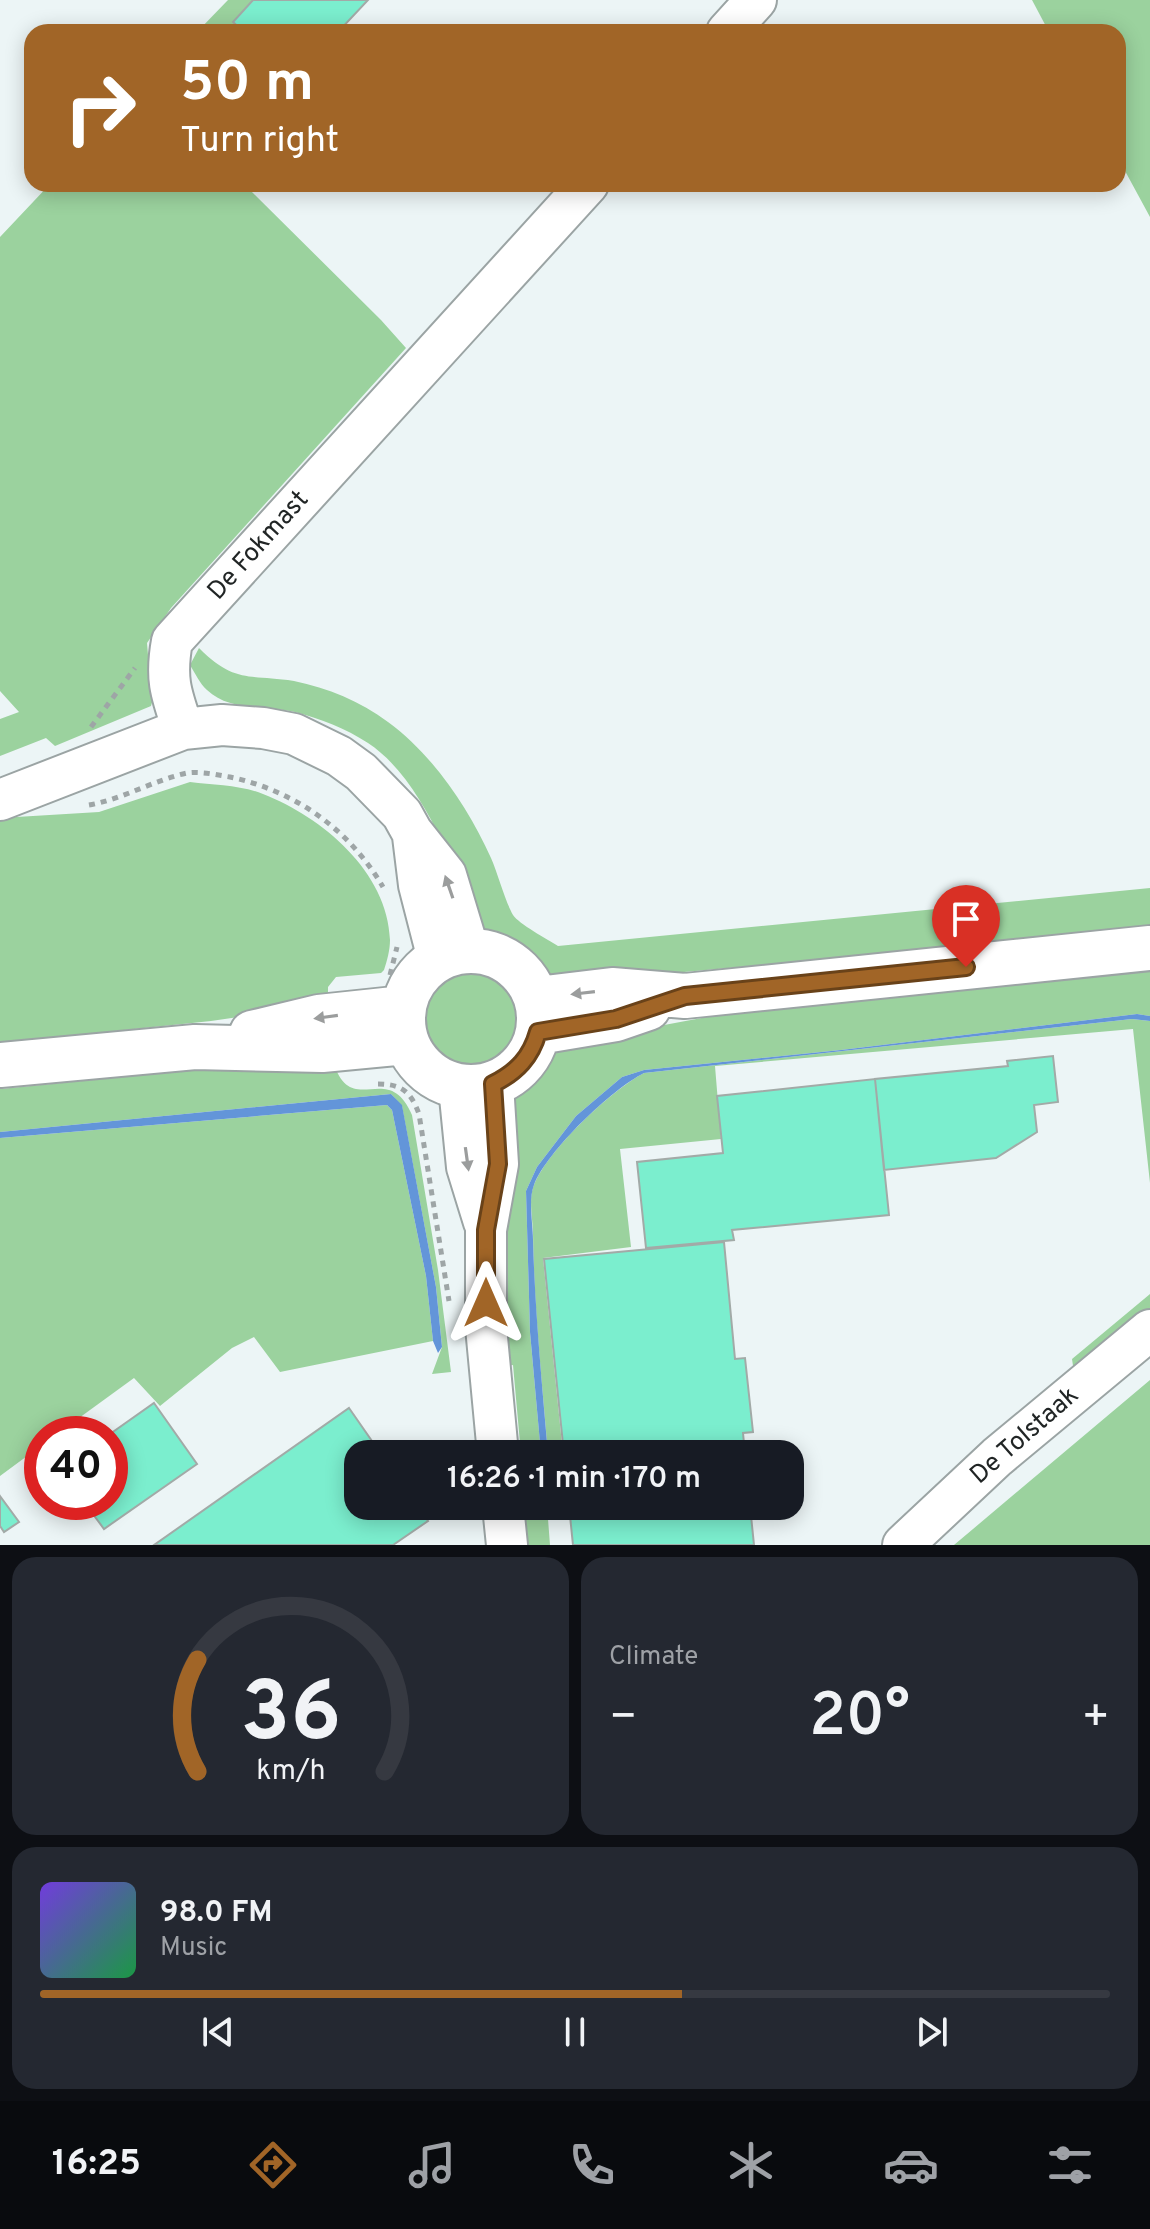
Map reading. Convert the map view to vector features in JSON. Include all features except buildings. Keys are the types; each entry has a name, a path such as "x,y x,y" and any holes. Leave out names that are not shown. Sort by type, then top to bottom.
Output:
{"main road":[{"path":"537,1015 616,1019 685,996 1150,948"},
{"path":"0,1065 195,1047 340,1049 399,1010 415,979 453,955 498,956 511,963 531,985 537,1015 527,1058 518,1069 476,1086 445,1083 421,1067 399,1010"},
{"path":"195,1047 319,1017 399,1010"}],"street":[{"path":"734,24 756,0"},
{"name":"De Fokmast","path":"183,729 170,692 167,668 172,641 581,192"},
{"path":"0,800 183,729 222,725 294,734 339,756 361,772 402,814 412,832 446,875 453,955"},
{"path":"476,1086 498,1164 486,1230 486,1327 497,1440"},
{"name":"De Tolstaak","path":"903,1545 997,1457 1150,1330"},
{"path":"504,1520 507,1545"}],"path":[{"path":"87,732 130,672 177,636"},
{"path":"196,772 261,784 296,799 356,849 388,896"},
{"path":"396,942 397,953 391,973 399,1010"},
{"path":"340,1049 342,1068 354,1082 400,1087 410,1094 416,1105 450,1312"}],"green space":[{"path":"228,0 260,0 236,24 205,24"},
{"path":"1032,0 1150,0 1150,217 1126,173 1126,24 1045,24"},
{"path":"42,192 252,192 406,348 171,608 147,643 155,692 151,706 55,746 46,738 0,756 0,719 19,712 0,691 0,237"},
{"path":"199,648 233,672 294,681 343,696 377,714 404,735 448,783 472,820 513,915 558,946 1150,888 1150,930 563,983 540,972 482,929 436,828 406,780 388,759 368,743 323,721 295,712 237,705 216,697 202,685 190,665"},
{"path":"190,782 237,787 263,794 307,817 348,850 378,892 386,915 390,944 384,970 381,973 336,977 328,987 328,1004 211,1021 0,1043 0,818 99,812"},
{"path":"1150,967 1150,1016 1137,1014 644,1070 622,1077 576,1116 537,1167 526,1191 530,1332 540,1440 520,1440 513,1365 505,1366 502,1258 512,1095 557,1045 707,1017"},
{"path":"472,973 498,981 510,993 518,1019 510,1045 498,1057 472,1065 446,1057 434,1045 426,1019 434,993 446,981"},
{"path":"1132,1019 1150,1021 1150,1183 1133,1029 715,1066 721,1139 620,1149 631,1247 543,1258 562,1440 547,1440 535,1289 532,1190 541,1171 566,1139 614,1093 644,1073"},
{"path":"333,1061 341,1078 350,1087 392,1091 402,1099 412,1115 438,1270 451,1372 432,1374 442,1347 436,1287 402,1106 391,1094 0,1132 0,1089 193,1070"},
{"path":"387,1105 392,1110 426,1276 433,1341 280,1372 254,1337 232,1348 160,1406 134,1378 82,1416 24,1416 24,1458 0,1476 0,1138"},
{"path":"1150,1294 1150,1314 1075,1379 1072,1359"},
{"path":"1150,1380 1150,1545 954,1545"},
{"path":"519,1520 548,1520 550,1545 522,1545"}],"water":[{"path":"1137,1014 1150,1016 1150,1021 1132,1019 644,1073 615,1092 552,1155 532,1191 535,1294 547,1440 540,1440 530,1332 526,1191 537,1167 576,1116 622,1077 644,1070"},
{"path":"391,1094 402,1105 436,1287 442,1347 438,1353 433,1341 426,1276 392,1110 387,1105 0,1138 0,1132"}],"route":[{"path":"486,1303 486,1230 498,1164 493,1084 518,1069 534,1046 538,1032 616,1019 685,996 966,967"}]}
